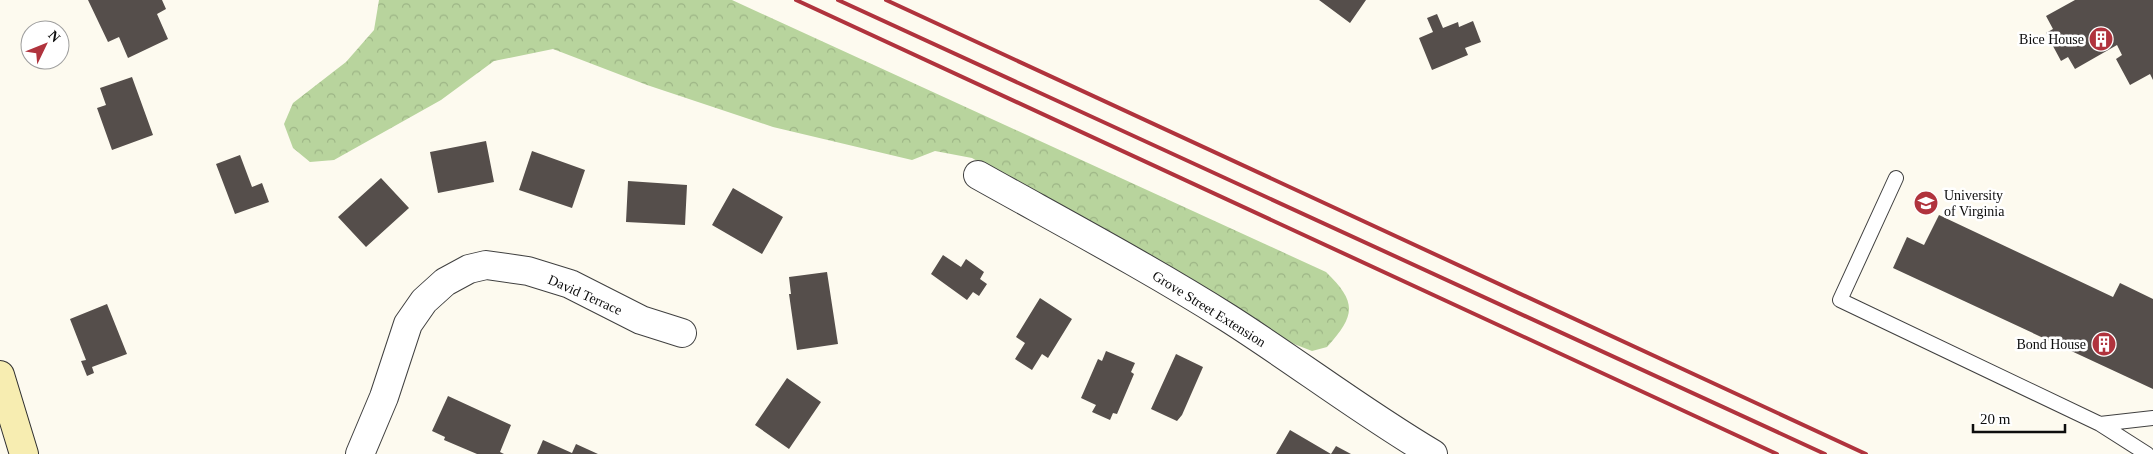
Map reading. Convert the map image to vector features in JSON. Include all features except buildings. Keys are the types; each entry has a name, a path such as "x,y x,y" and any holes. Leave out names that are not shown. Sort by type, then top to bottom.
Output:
{"street":[{"name":"Grove Street Extension","path":"978,175 1147,270 1220,314 1396,432 1433,454"},
{"name":"David Terrace","path":"360,454 384,398 408,324 430,294 445,282 470,269 486,265 528,271 570,284 641,320 682,333"},
{"path":"0,376 24,454"}],"lane":[{"path":"1896,178 1840,300 2100,424 2148,454"},
{"path":"2100,424 2153,418"}],"green space":[{"path":"379,0 732,0 1326,272 1348,300 1348,317 1337,336 1327,347 1312,351 1294,344 972,158 935,151 912,160 773,127 647,85 553,49 494,61 441,100 334,160 310,162 293,148 284,124 293,103 346,62 374,30"}],"railway":[{"path":"796,0 1777,454"},
{"path":"838,0 1825,454"},
{"path":"886,0 1866,454"}],"place":[{"name":"Bice House","path":"2101,39"},
{"name":"University of Virginia","path":"1926,203"},
{"name":"Bond House","path":"2104,344"}]}
